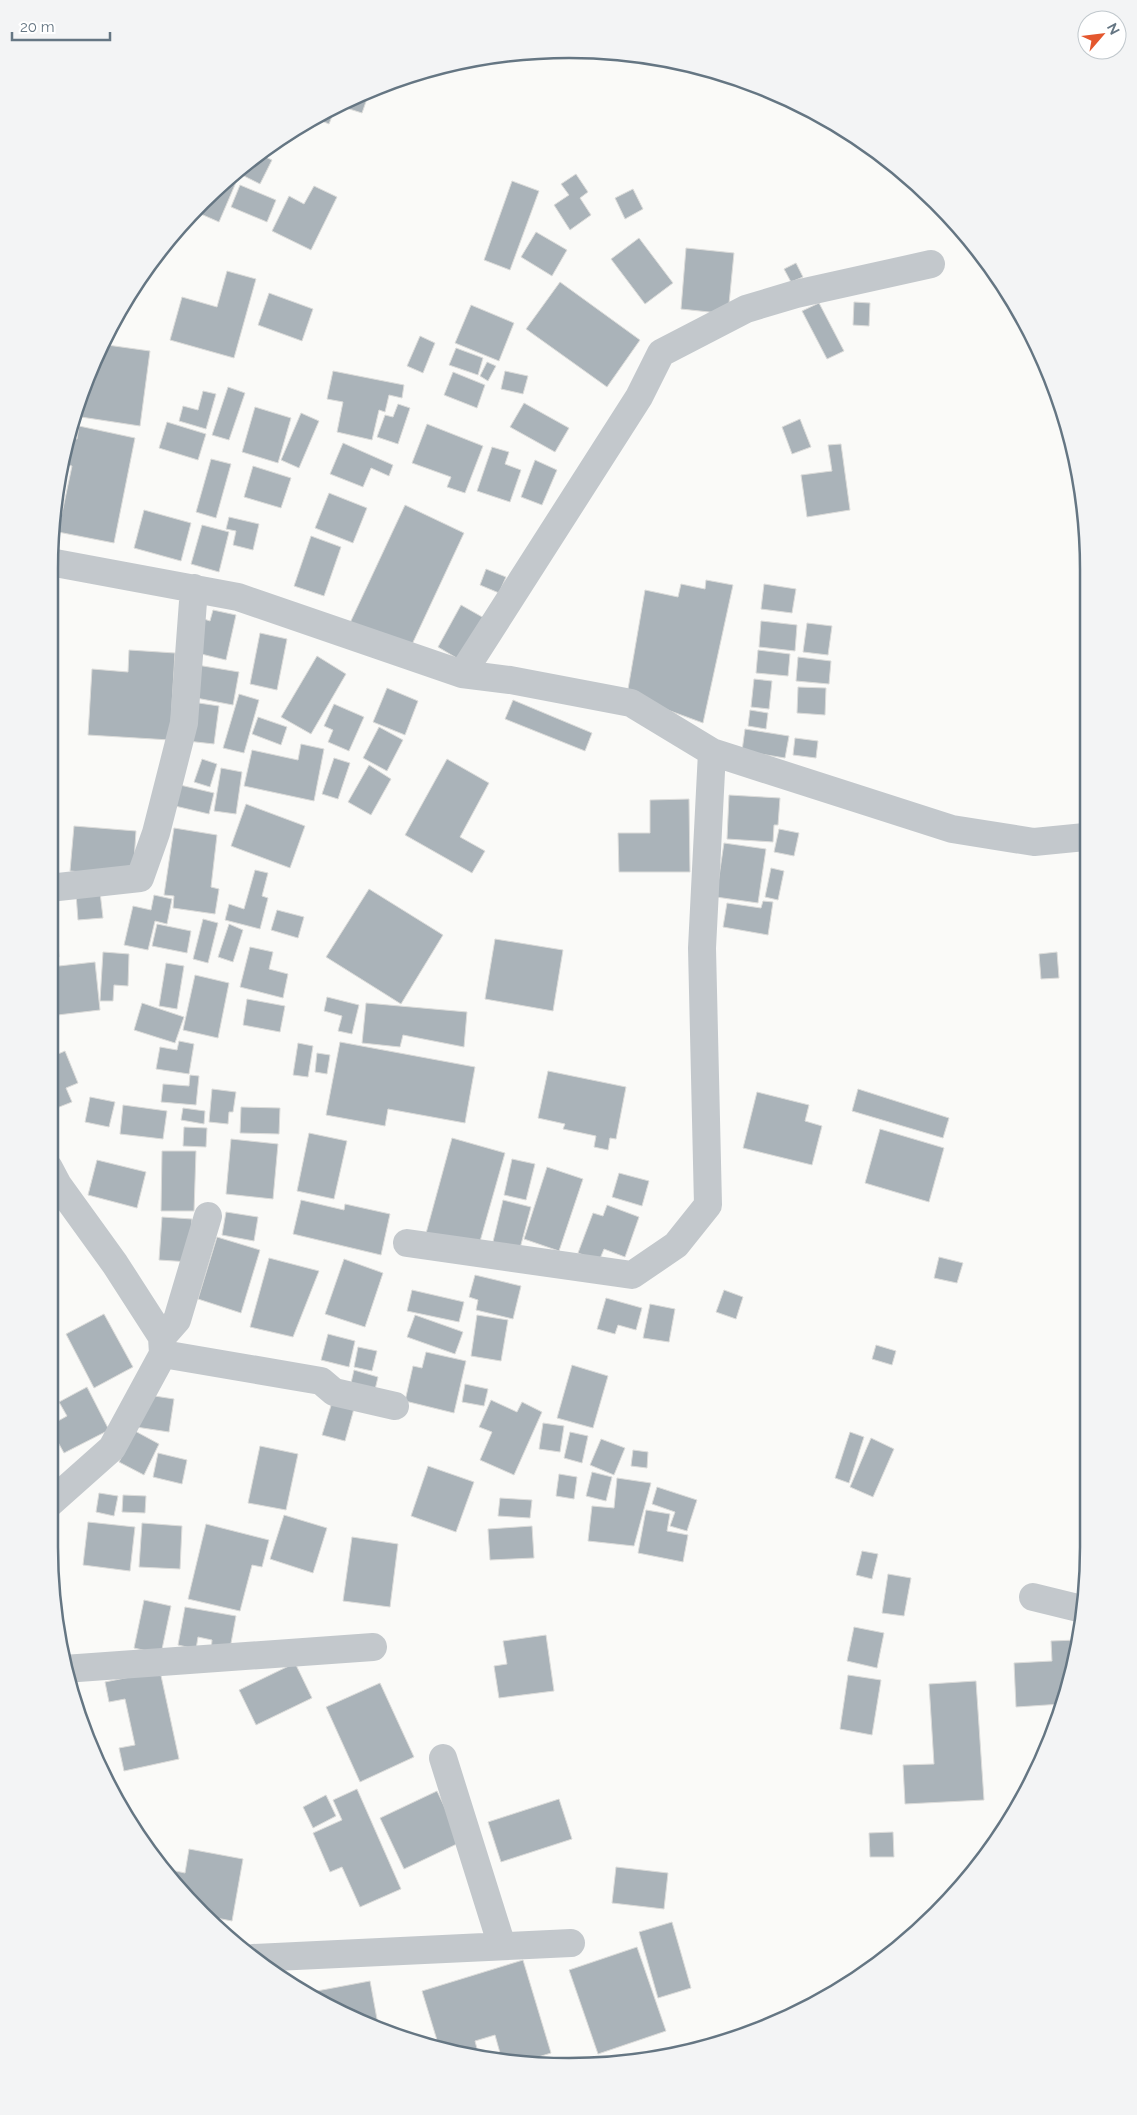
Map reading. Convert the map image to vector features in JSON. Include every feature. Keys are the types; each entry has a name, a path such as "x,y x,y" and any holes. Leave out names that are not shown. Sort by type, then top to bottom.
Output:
{"street":[{"path":"462,674 639,397 661,353 746,309 796,294 931,264"},
{"path":"58,563 238,597 462,674 510,680 630,703 712,752 952,829 1034,842 1080,837"},
{"path":"58,887 140,878 156,833 184,723 194,588"},
{"path":"407,1242 632,1275 676,1245 708,1205 702,948 712,752"},
{"path":"58,1185 115,1264 163,1345 321,1381 334,1392 395,1406"},
{"path":"58,1492 112,1448 177,1320 208,1216"},
{"path":"1033,1596 1076,1607"},
{"path":"72,1668 373,1647"},
{"path":"443,1758 502,1946"},
{"path":"265,1957 571,1943"}],"building":[{"path":"367,99 362,113 346,108"},
{"path":"332,115 329,124 322,121"},
{"path":"266,157 272,160 260,184 242,175"},
{"path":"576,174 588,192 580,198 591,215 570,230 554,205 569,195 561,184"},
{"path":"237,180 237,180 219,222 201,214"},
{"path":"512,181 539,191 510,270 484,260"},
{"path":"240,185 276,200 267,222 231,207"},
{"path":"314,186 337,197 311,250 272,231 289,196 304,204"},
{"path":"633,189 643,209 625,219 615,198"},
{"path":"536,232 567,250 552,276 521,257"},
{"path":"639,238 673,283 645,304 611,259"},
{"path":"686,248 734,253 728,314 681,309"},
{"path":"796,263 803,277 791,282 784,269"},
{"path":"227,271 256,279 234,358 170,340 182,297 217,307"},
{"path":"560,282 640,340 607,387 526,329"},
{"path":"269,293 313,309 302,341 258,325"},
{"path":"854,302 870,303 869,326 853,325"},
{"path":"819,303 844,351 827,359 802,311"},
{"path":"471,305 514,323 499,361 455,343"},
{"path":"420,336 435,343 423,373 407,366"},
{"path":"109,345 150,351 140,426 81,417 96,373"},
{"path":"456,348 483,358 478,375 449,365"},
{"path":"487,362 496,366 488,381 480,376"},
{"path":"333,371 404,385 402,398 389,395 385,412 379,410 372,440 337,432 343,402 327,399"},
{"path":"505,371 528,376 523,394 501,389"},
{"path":"453,372 485,385 477,408 444,395"},
{"path":"228,387 245,393 229,440 212,435"},
{"path":"203,391 216,394 206,429 179,421 183,406 198,410"},
{"path":"524,403 569,428 555,452 510,427"},
{"path":"398,404 410,408 398,444 377,437 385,415 393,417"},
{"path":"255,407 291,418 278,463 242,452"},
{"path":"301,413 319,421 299,468 281,460"},
{"path":"800,419 811,447 792,454 782,427"},
{"path":"167,422 206,434 198,460 159,448"},
{"path":"427,424 483,446 465,493 447,487 451,477 412,463"},
{"path":"79,426 135,438 114,543 59,532 72,466 68,465 74,439 77,439"},
{"path":"343,443 393,465 389,476 371,468 363,487 330,474"},
{"path":"841,444 850,510 807,517 801,475 832,471 828,445"},
{"path":"492,447 509,452 505,464 521,470 510,502 477,491"},
{"path":"211,459 231,464 216,518 196,512"},
{"path":"535,460 557,470 542,505 521,497"},
{"path":"253,466 291,478 281,508 244,497"},
{"path":"329,493 367,508 353,543 315,528"},
{"path":"405,505 464,533 408,653 349,625"},
{"path":"144,510 191,523 181,561 134,548"},
{"path":"229,517 259,524 253,550 233,545 236,531 226,529"},
{"path":"202,525 229,532 219,572 191,564"},
{"path":"311,536 341,547 324,596 294,586"},
{"path":"486,569 506,577 499,593 480,585"},
{"path":"706,580 733,585 703,723 627,695 645,590 678,597 681,584 705,589"},
{"path":"764,584 796,589 792,613 761,609"},
{"path":"461,605 484,618 460,660 438,647"},
{"path":"213,610 236,615 226,660 197,653 204,619 210,621"},
{"path":"761,621 797,625 795,651 759,647"},
{"path":"807,623 832,626 828,655 803,652"},
{"path":"260,633 287,639 277,690 250,684"},
{"path":"129,650 175,653 170,740 88,735 92,669 128,672"},
{"path":"758,650 790,654 788,676 756,673"},
{"path":"317,656 346,674 311,734 281,717"},
{"path":"798,657 831,661 829,684 796,681"},
{"path":"197,665 239,672 233,705 191,697"},
{"path":"754,679 772,681 769,709 751,707"},
{"path":"798,687 826,688 825,715 797,713"},
{"path":"387,688 418,701 405,735 373,722"},
{"path":"239,694 259,700 244,753 223,748"},
{"path":"513,700 592,733 585,751 505,719"},
{"path":"192,702 219,706 214,744 187,741"},
{"path":"334,704 364,717 349,751 328,742 333,730 324,726"},
{"path":"750,710 768,713 766,729 748,726"},
{"path":"258,717 287,727 281,745 252,734"},
{"path":"379,727 403,740 387,771 363,758"},
{"path":"745,729 789,736 785,758 742,751"},
{"path":"795,738 818,741 816,758 793,755"},
{"path":"301,744 324,749 314,801 244,786 252,750 298,760"},
{"path":"334,758 350,763 338,799 322,794"},
{"path":"202,759 217,764 210,787 194,782"},
{"path":"447,759 489,783 460,837 485,851 472,873 405,835"},
{"path":"369,765 391,779 371,815 348,802"},
{"path":"221,768 242,772 236,814 214,811"},
{"path":"180,785 214,793 209,814 175,806"},
{"path":"729,795 780,798 778,825 774,825 773,842 727,839"},
{"path":"689,799 690,872 619,872 618,833 650,833 650,800"},
{"path":"246,804 305,826 290,868 231,846"},
{"path":"74,826 136,831 133,876 70,871"},
{"path":"174,828 217,835 211,887 219,889 215,914 173,908 174,896 164,895"},
{"path":"779,829 799,833 794,856 774,852"},
{"path":"724,843 766,849 758,903 716,897"},
{"path":"771,868 784,871 778,900 765,897"},
{"path":"255,870 268,873 262,896 268,898 260,929 225,920 229,904 244,909"},
{"path":"369,889 443,935 401,1004 326,957"},
{"path":"100,892 103,918 78,920 76,894"},
{"path":"154,895 172,899 167,924 155,921 148,950 124,945 133,906 151,910"},
{"path":"763,901 773,902 768,935 723,927 727,903 761,908"},
{"path":"277,910 304,917 298,938 271,930"},
{"path":"203,919 218,923 208,963 193,959"},
{"path":"157,924 191,931 187,953 152,946"},
{"path":"229,924 243,930 233,962 218,957"},
{"path":"495,939 563,950 553,1011 485,999"},
{"path":"250,947 273,952 269,969 288,974 283,998 240,987"},
{"path":"103,952 129,954 128,986 114,985 113,1001 100,1001"},
{"path":"1057,952 1059,978 1041,979 1039,954"},
{"path":"95,962 100,1010 58,1015 58,966"},
{"path":"166,963 184,966 177,1009 159,1006"},
{"path":"195,975 229,983 218,1038 183,1030"},
{"path":"327,997 359,1005 352,1034 338,1031 342,1016 324,1011"},
{"path":"247,999 285,1006 280,1032 243,1025"},
{"path":"142,1003 184,1017 175,1043 134,1030"},
{"path":"366,1003 467,1012 464,1047 403,1035 400,1047 362,1043"},
{"path":"179,1041 194,1044 189,1074 156,1069 160,1047 177,1050"},
{"path":"340,1042 475,1067 465,1123 388,1109 385,1126 326,1115"},
{"path":"298,1043 313,1046 308,1077 293,1075"},
{"path":"65,1051 78,1083 66,1088 72,1102 58,1107 58,1054"},
{"path":"317,1053 330,1055 327,1074 315,1072"},
{"path":"548,1071 626,1087 616,1139 610,1138 608,1150 594,1147 596,1136 563,1129 565,1124 538,1118"},
{"path":"190,1075 199,1076 196,1105 161,1102 163,1084 189,1086"},
{"path":"212,1089 236,1092 233,1112 229,1112 228,1124 209,1122"},
{"path":"858,1089 949,1118 943,1138 852,1111"},
{"path":"757,1092 809,1105 805,1121 822,1126 812,1165 743,1148"},
{"path":"90,1097 115,1102 109,1127 85,1122"},
{"path":"123,1105 167,1111 163,1139 120,1134"},
{"path":"241,1107 280,1108 279,1134 240,1133"},
{"path":"183,1108 205,1111 204,1124 181,1120"},
{"path":"184,1127 207,1128 206,1147 183,1146"},
{"path":"880,1129 944,1148 929,1202 865,1183"},
{"path":"309,1133 347,1141 334,1199 297,1191"},
{"path":"452,1138 505,1153 477,1252 425,1237"},
{"path":"231,1139 278,1144 273,1199 226,1194"},
{"path":"162,1151 196,1151 194,1211 161,1211"},
{"path":"512,1159 535,1164 526,1200 504,1195"},
{"path":"97,1160 146,1172 137,1208 88,1195"},
{"path":"547,1167 583,1179 559,1251 524,1239"},
{"path":"619,1173 649,1181 642,1206 612,1197"},
{"path":"301,1200 344,1210 345,1204 390,1214 381,1255 293,1234"},
{"path":"503,1200 531,1207 519,1252 492,1246"},
{"path":"607,1205 639,1217 625,1257 604,1249 599,1261 578,1253 593,1213 603,1216"},
{"path":"226,1212 258,1217 254,1241 222,1235"},
{"path":"162,1217 192,1219 190,1262 159,1260"},
{"path":"217,1237 260,1250 241,1313 198,1299"},
{"path":"939,1257 963,1263 957,1283 934,1278"},
{"path":"269,1258 319,1271 293,1337 250,1327"},
{"path":"344,1259 383,1273 365,1327 325,1314"},
{"path":"475,1275 521,1286 513,1319 476,1310 478,1300 469,1297"},
{"path":"412,1290 464,1302 459,1322 407,1311"},
{"path":"724,1290 743,1297 736,1319 716,1312"},
{"path":"606,1298 642,1308 636,1330 618,1325 615,1334 597,1329"},
{"path":"650,1304 675,1309 669,1342 643,1338"},
{"path":"104,1314 133,1367 94,1388 66,1334"},
{"path":"415,1315 463,1332 455,1354 407,1337"},
{"path":"477,1315 508,1320 501,1361 471,1356"},
{"path":"328,1334 355,1341 349,1367 321,1360"},
{"path":"876,1345 896,1351 892,1365 872,1359"},
{"path":"358,1347 377,1351 372,1371 354,1367"},
{"path":"426,1352 466,1361 454,1413 405,1401 413,1366 422,1368"},
{"path":"572,1365 608,1376 593,1428 557,1418"},
{"path":"354,1370 378,1377 373,1398 349,1392"},
{"path":"465,1384 488,1389 484,1406 462,1402"},
{"path":"87,1387 109,1430 64,1453 58,1442 58,1421 67,1416 59,1402"},
{"path":"148,1395 174,1399 169,1432 136,1427"},
{"path":"333,1399 355,1405 345,1441 322,1435"},
{"path":"491,1400 517,1412 522,1402 542,1412 514,1475 480,1460 492,1432 479,1427"},
{"path":"543,1423 564,1426 560,1452 539,1449"},
{"path":"135,1431 159,1444 144,1475 119,1462"},
{"path":"570,1432 588,1436 582,1463 564,1458"},
{"path":"850,1432 864,1437 849,1483 835,1478"},
{"path":"871,1438 894,1449 873,1497 850,1487"},
{"path":"601,1439 625,1448 614,1475 590,1465"},
{"path":"260,1446 298,1454 286,1510 248,1503"},
{"path":"633,1450 648,1452 647,1468 631,1466"},
{"path":"158,1453 187,1460 182,1484 153,1477"},
{"path":"428,1466 474,1482 456,1532 411,1516"},
{"path":"592,1472 612,1477 606,1501 586,1496"},
{"path":"559,1474 577,1477 574,1499 556,1496"},
{"path":"617,1478 651,1483 634,1546 588,1541 592,1506 614,1508"},
{"path":"657,1487 697,1500 687,1531 670,1526 675,1512 652,1504"},
{"path":"99,1493 118,1496 114,1516 96,1512"},
{"path":"123,1495 146,1496 145,1513 122,1512"},
{"path":"500,1498 532,1500 530,1518 498,1516"},
{"path":"646,1510 670,1514 667,1531 688,1535 683,1562 638,1553"},
{"path":"284,1515 327,1528 313,1573 270,1559"},
{"path":"88,1522 135,1527 130,1571 83,1565"},
{"path":"142,1523 182,1526 180,1569 139,1567"},
{"path":"206,1524 269,1540 262,1567 252,1565 240,1611 188,1599"},
{"path":"532,1526 534,1558 490,1560 488,1529"},
{"path":"352,1537 398,1544 390,1607 343,1601"},
{"path":"862,1551 878,1554 872,1579 856,1575"},
{"path":"888,1574 911,1578 904,1616 882,1613"},
{"path":"144,1600 171,1606 161,1654 134,1648"},
{"path":"185,1607 236,1616 229,1654 211,1651 212,1640 198,1637 196,1649 178,1645"},
{"path":"854,1627 884,1633 877,1668 847,1661"},
{"path":"546,1635 554,1691 499,1698 494,1666 507,1664 503,1641"},
{"path":"1071,1640 1054,1705 1016,1707 1014,1663 1052,1661 1051,1641"},
{"path":"295,1663 312,1698 256,1725 239,1690"},
{"path":"160,1671 179,1759 124,1771 119,1748 135,1745 125,1699 109,1702 105,1682"},
{"path":"848,1675 881,1680 872,1735 840,1729"},
{"path":"976,1681 984,1800 905,1804 903,1765 934,1764 929,1684"},
{"path":"380,1683 414,1757 360,1782 326,1707"},
{"path":"357,1789 401,1889 360,1907 342,1867 330,1872 313,1833 342,1820 333,1800"},
{"path":"437,1791 461,1842 404,1869 380,1818"},
{"path":"326,1795 336,1816 313,1828 303,1807"},
{"path":"559,1799 572,1839 501,1862 488,1822"},
{"path":"893,1832 894,1857 870,1857 869,1833"},
{"path":"189,1849 243,1859 232,1921 218,1918 174,1871 185,1873"},
{"path":"616,1867 668,1873 664,1909 612,1903"},
{"path":"672,1922 691,1988 658,1998 639,1932"},
{"path":"637,1947 666,2031 598,2054 569,1970"},
{"path":"523,1960 551,2053 540,2056 500,2053 495,2035 475,2041 477,2049 437,2040 422,1991"},
{"path":"370,1981 377,2021 342,2005 317,1991"}]}
